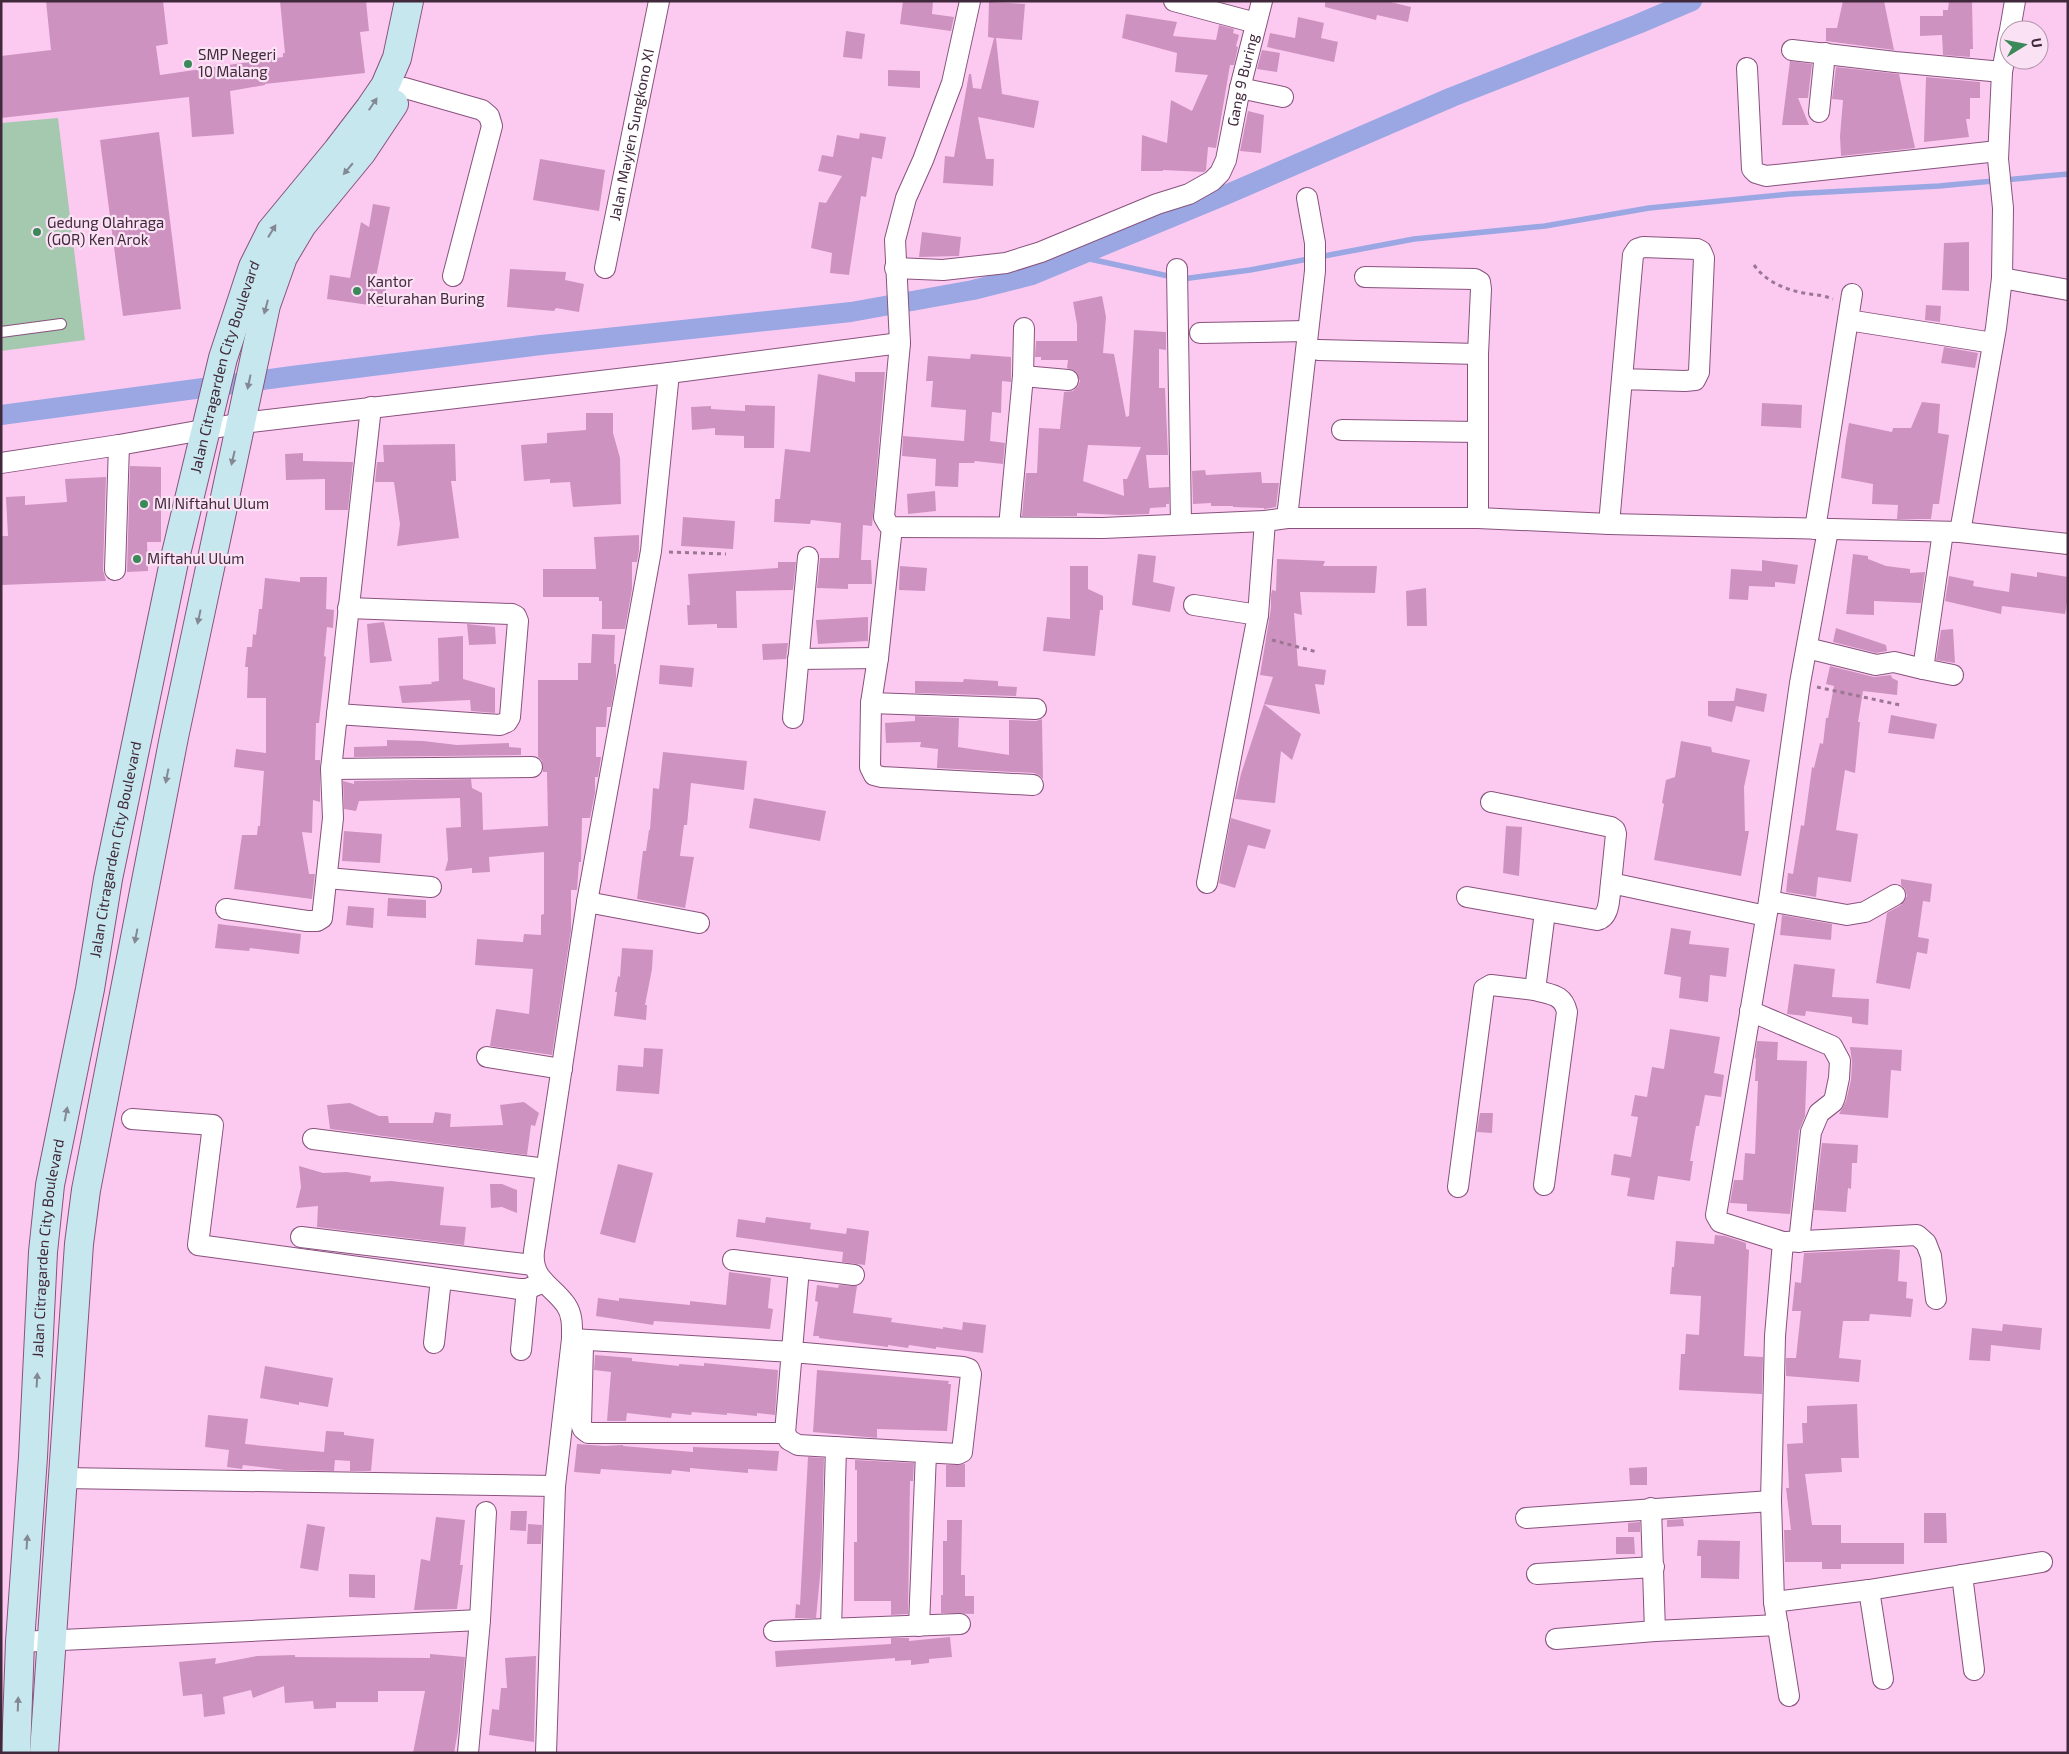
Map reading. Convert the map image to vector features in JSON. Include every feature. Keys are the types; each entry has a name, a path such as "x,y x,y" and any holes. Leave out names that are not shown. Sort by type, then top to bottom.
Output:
{"main road":[{"name":"Jalan Citragarden City Boulevard","path":"16,1753 20,1642 33,1456 43,1252 50,1185 88,998 108,878 174,562 223,358 253,267 271,231 342,144 385,86 397,58 409,1"},
{"name":"Jalan Citragarden City Boulevard","path":"44,1753 79,1244 86,1190 176,728 255,353 266,305 283,256 302,225 362,152 405,88 428,1"}],"street":[{"name":"Jalan Mayjen Sungkono XI","path":"605,268 659,1"},
{"path":"970,1 952,83 923,160 906,198 895,240 895,271 900,336 884,517 892,527 1102,528 1265,521 1287,518 1478,518 1609,524 1951,532 2068,544"},
{"path":"1174,1 1256,23"},
{"name":"Gang 9 Buring","path":"895,271 943,270 1006,264 1157,204 1189,194 1212,181 1220,173 1226,160 1240,88 1262,1"},
{"path":"2012,20 2015,1"},
{"path":"1792,50 2002,72 1998,155 2002,208 2002,278 1993,343 1923,669"},
{"path":"1819,112 1824,53"},
{"path":"1747,68 1752,168 1756,173 1766,176 1998,155"},
{"path":"405,88 482,110 489,116 492,126 452,276"},
{"path":"1240,88 1283,97"},
{"path":"1287,518 1315,271 1315,243 1307,198"},
{"path":"1609,524 1622,379 1634,255 1637,249 1642,247 1697,249 1701,251 1704,258 1699,372 1696,380 1622,379"},
{"path":"1365,277 1475,279 1480,282 1482,289 1478,354 1478,518"},
{"path":"1177,278 1181,524"},
{"path":"2002,278 2068,290"},
{"path":"1936,1299 1931,1256 1926,1243 1917,1235 1791,1242 1720,1222 1716,1215 1768,908 1800,683 1807,648 1850,309 1993,343"},
{"path":"1009,527 1023,376 1024,328"},
{"path":"1200,334 1308,331"},
{"path":"1,463 118,445 207,421 371,407 669,373 900,336"},
{"path":"1318,350 1478,354"},
{"path":"521,1350 536,1286 533,1265 587,902 651,551 669,373"},
{"path":"1023,376 1068,380"},
{"path":"226,909 307,921 317,921 322,918 333,818 331,769 371,407"},
{"path":"1342,430 1478,432"},
{"path":"115,570 118,445"},
{"path":"1207,883 1258,615 1265,521"},
{"path":"892,527 878,658 871,703 870,768 874,775 882,777 1033,785"},
{"path":"793,718 808,557"},
{"path":"1194,605 1258,615"},
{"path":"337,714 500,725 507,722 510,717 518,620 516,616 512,614 348,608"},
{"path":"1807,648 1876,666 1894,662 1953,675"},
{"path":"798,659 878,658"},
{"path":"871,703 1036,709"},
{"path":"331,769 532,767"},
{"path":"1467,897 1597,920 1602,919 1606,915 1611,883 1615,830 1611,827 1491,802"},
{"path":"327,878 432,887"},
{"path":"1611,883 1768,908 1848,915 1865,912 1895,895"},
{"path":"587,902 699,923"},
{"path":"1535,990 1545,912"},
{"path":"1458,1187 1484,989 1491,985 1535,990 1560,998 1565,1003 1567,1012 1544,1185"},
{"path":"1750,1011 1832,1046 1840,1061 1839,1078 1833,1102 1819,1114 1811,1132 1775,1336 1770,1501 1774,1602 1789,1696"},
{"path":"487,1057 562,1069"},
{"path":"132,1119 213,1125 198,1245 441,1278 536,1286 566,1306 577,1340 581,1424 588,1433 786,1433"},
{"path":"313,1140 546,1169"},
{"path":"301,1237 533,1265"},
{"path":"733,1260 854,1275"},
{"path":"577,1340 793,1352 963,1367 969,1370 971,1374 962,1452 958,1454 926,1453 798,1445 789,1440 786,1433 793,1352 799,1268"},
{"path":"434,1343 441,1278"},
{"path":"546,1753 555,1486 577,1340"},
{"path":"831,1629 836,1447"},
{"path":"919,1626 926,1453"},
{"path":"64,1478 555,1486"},
{"path":"1526,1518 1770,1501"},
{"path":"1651,1508 1655,1631"},
{"path":"468,1753 480,1620 486,1512"},
{"path":"1774,1602 1869,1590 2042,1562"},
{"path":"1538,1574 1654,1567"},
{"path":"1962,1575 1974,1670"},
{"path":"1869,1590 1883,1679"},
{"path":"20,1642 480,1620"},
{"path":"774,1632 960,1624"},
{"path":"1556,1639 1655,1631 1778,1625"}],"lane":[{"path":"1,332 61,324"}],"path":[{"path":"1754,265 1760,273 1775,284 1801,293 1829,297 1850,309"},
{"path":"651,551 726,554"},
{"path":"1254,635 1317,652"},
{"path":"1800,683 1900,705"}],"green space":[{"name":"Gedung Olahraga (GOR) Ken Arok","path":"58,118 85,340 1,351 1,123"}],"building":[{"name":"SMP Negeri 10 Malang","path":"46,1 163,1 168,44 156,46 160,75 283,57 283,53 285,53 280,1 366,1 369,31 360,32 365,73 265,84 230,91 234,134 192,137 189,97 1,118 1,56 51,50"},
{"path":"903,1 933,1 932,14 954,17 951,31 900,24"},
{"path":"1325,1 1386,1 1411,7 1408,22 1377,15 1376,20 1325,7"},
{"path":"1843,1 1884,1 1894,50 1826,41 1826,28 1837,28"},
{"path":"1949,1 1972,1 1973,49 1970,49 1970,57 1943,55 1942,35 1920,36 1920,16 1943,16 1943,10 1948,10"},
{"path":"989,2 1025,4 1022,40 996,38 1002,94 1039,101 1034,128 978,117 986,159 994,159 993,186 943,183 945,156 954,157 969,74 971,74 973,88 981,89 994,38 988,37"},
{"path":"1126,14 1177,22 1173,36 1216,40 1219,25 1234,29 1233,33 1239,35 1234,65 1230,65 1216,148 1208,147 1206,170 1204,172 1141,171 1142,135 1167,143 1171,100 1192,111 1208,75 1175,72 1177,53 1122,38"},
{"path":"1298,17 1324,23 1321,38 1338,42 1334,62 1267,47 1270,33 1295,38"},
{"path":"846,31 865,34 862,59 843,57"},
{"path":"1262,50 1280,53 1277,72 1257,69"},
{"path":"1790,61 1812,64 1808,98 1798,98 1809,125 1782,125"},
{"path":"1836,67 1899,74 1915,148 1841,156 1840,136 1843,100 1832,99"},
{"path":"888,70 920,71 920,88 888,86"},
{"path":"1926,77 1980,82 1980,98 1970,98 1970,119 1966,119 1969,137 1924,142"},
{"path":"1248,111 1264,115 1261,153 1240,151"},
{"path":"159,132 181,309 123,316 100,140"},
{"path":"860,133 886,137 882,159 872,157 866,197 861,196 849,275 830,273 832,253 811,248 819,202 826,203 842,176 818,171 822,155 833,157 837,135 859,139"},
{"path":"540,159 605,170 599,211 533,200"},
{"path":"373,204 390,207 375,282 387,284 383,307 327,299 330,275 350,278 361,222 369,227"},
{"path":"922,232 961,237 959,256 919,257"},
{"path":"1969,242 1969,291 1942,290 1944,243"},
{"path":"510,269 566,272 565,280 584,284 579,312 556,308 554,311 507,307"},
{"path":"1102,296 1106,317 1103,353 1114,354 1126,417 1129,416 1134,330 1166,332 1166,350 1159,349 1159,388 1165,388 1168,455 1146,455 1149,488 1169,487 1169,504 1166,504 1166,507 1150,508 1149,514 1077,513 1077,516 1022,516 1026,473 1037,473 1039,428 1060,429 1064,392 1073,391 1080,381 1075,371 1067,368 1068,360 1041,360 1041,357 1035,357 1036,341 1077,341 1077,324 1073,302","holes":["1088,445 1141,447 1127,479 1123,479 1124,496 1083,481"]},
{"path":"1926,305 1941,306 1940,322 1925,320"},
{"path":"1944,347 1978,353 1975,368 1941,363"},
{"path":"971,354 1011,357 1011,382 1002,381 1001,413 992,412 990,441 1005,443 1003,464 975,461 974,463 959,463 958,487 935,486 936,459 902,456 903,436 964,441 966,410 931,407 933,381 926,381 928,356 970,359"},
{"path":"855,372 885,372 872,526 863,525 861,560 871,560 872,584 848,584 848,589 817,588 820,558 839,558 841,523 811,520 810,524 774,522 775,499 780,499 785,449 810,452 818,374 855,382"},
{"path":"1922,402 1940,404 1938,433 1949,435 1939,504 1933,504 1931,519 1897,519 1898,505 1872,504 1873,484 1841,478 1849,423 1892,432 1893,428 1911,428"},
{"path":"1762,403 1802,405 1801,428 1761,426"},
{"path":"745,405 775,406 774,448 744,448 744,436 715,435 715,428 692,430 691,407 711,406 711,409 745,411"},
{"path":"586,413 613,413 613,433 620,458 621,504 573,507 570,482 550,483 550,479 524,481 521,445 547,443 547,433 586,430"},
{"path":"455,444 456,481 451,481 459,538 397,546 400,524 394,482 375,482 377,462 384,462 383,445"},
{"path":"303,453 303,461 353,462 348,510 325,510 325,479 286,480 285,454"},
{"name":"MI Niftahul Ulum","path":"130,466 161,467 161,542 147,542 148,571 127,572"},
{"path":"1205,470 1206,475 1261,472 1262,483 1279,483 1276,507 1264,509 1211,506 1211,503 1193,504 1192,471"},
{"path":"106,477 103,570 106,581 1,585 1,536 8,536 6,497 25,496 25,505 67,502 65,479"},
{"path":"935,491 936,511 908,514 907,494"},
{"path":"683,517 735,521 733,549 681,546"},
{"path":"639,535 637,562 632,562 632,589 625,629 602,629 602,601 599,601 599,597 543,597 543,569 596,569 594,537"},
{"path":"1138,554 1156,556 1153,582 1175,587 1170,612 1132,605"},
{"path":"1853,554 1868,556 1868,559 1886,566 1910,569 1910,573 1925,572 1921,603 1874,601 1874,615 1846,614"},
{"path":"1277,559 1325,561 1323,566 1377,566 1375,593 1300,592 1302,615 1294,613 1298,666 1326,670 1324,685 1315,684 1320,714 1264,704 1273,677 1260,675 1271,608 1271,595 1272,590 1276,591"},
{"path":"1762,560 1798,565 1795,584 1775,582 1775,587 1749,586 1748,600 1729,599 1731,569 1762,571"},
{"path":"778,562 796,562 793,590 736,591 737,628 717,628 717,624 688,625 687,605 690,605 688,574 778,568"},
{"path":"900,566 927,568 925,591 899,590"},
{"path":"1070,566 1088,566 1088,589 1103,596 1103,610 1100,610 1095,656 1043,651 1047,617 1070,619"},
{"path":"2037,572 2068,577 2068,596 2065,614 2002,606 2001,614 1945,601 1949,576 1974,581 1973,586 2009,592 2011,573 2037,577"},
{"path":"300,577 327,577 326,609 334,610 333,628 327,627 319,723 316,723 315,760 320,760 320,802 313,800 312,833 302,832 309,874 315,874 312,899 234,889 242,835 257,835 258,826 260,826 264,771 234,767 236,749 266,753 266,698 247,698 248,667 245,667 247,647 252,647 253,634 256,635 259,609 262,609 265,578 300,582"},
{"path":"1426,588 1427,626 1407,626 1406,591"},
{"path":"868,617 868,641 818,644 816,620"},
{"path":"384,622 392,661 370,663 367,624"},
{"path":"467,624 495,627 496,644 469,645"},
{"path":"1836,628 1886,645 1887,651 1876,653 1833,642"},
{"path":"1953,629 1955,663 1936,660 1941,630"},
{"path":"592,634 615,635 614,664 616,664 616,678 611,707 607,707 606,727 596,727 596,757 601,757 598,777 595,777 595,793 590,818 582,818 581,862 579,862 577,890 571,890 571,930 552,1055 490,1046 496,1009 529,1014 533,969 475,965 477,939 523,942 524,934 541,935 541,915 544,914 544,852 489,857 490,872 472,873 472,868 445,871 448,860 446,828 461,827 460,798 359,801 356,811 344,809 343,781 354,784 354,781 471,779 472,788 482,793 483,830 548,826 547,772 543,772 542,761 538,757 538,680 578,680 578,663 591,663"},
{"path":"463,636 463,679 495,688 495,713 471,711 470,700 402,703 399,686 432,684 431,682 439,681 438,638"},
{"path":"788,643 786,659 763,660 762,644"},
{"path":"660,665 694,668 692,687 659,684"},
{"path":"1830,666 1874,677 1891,675 1892,678 1898,681 1897,695 1863,691 1858,722 1860,722 1855,773 1845,770 1836,830 1858,834 1851,882 1818,877 1816,897 1786,892 1788,873 1793,874 1801,825 1804,826 1812,767 1814,768 1820,743 1823,744 1826,718 1828,718 1834,686 1826,684"},
{"path":"964,679 998,681 998,686 1017,687 1016,696 915,693 915,681 963,682"},
{"path":"1736,688 1767,694 1764,712 1736,706 1732,722 1708,716 1708,701 1734,701"},
{"path":"1264,704 1301,734 1292,760 1281,751 1275,803 1235,799 1241,774"},
{"path":"1891,715 1937,724 1934,739 1888,733"},
{"path":"915,716 959,718 958,747 1009,755 1009,720 1036,721 1042,719 1043,779 1034,773 937,768 938,749 920,747 921,742 886,743 885,723 915,721"},
{"path":"387,740 423,741 457,745 509,743 509,747 521,748 521,755 354,757 354,747 387,746"},
{"path":"1681,741 1711,747 1712,752 1750,760 1744,787 1745,831 1749,831 1741,876 1654,860 1664,804 1662,803 1666,780 1675,777"},
{"path":"663,752 747,761 744,790 691,783 687,825 684,825 680,856 694,857 685,908 637,899 643,851 646,851 650,830 653,788 659,789"},
{"path":"754,798 826,811 820,841 749,828"},
{"path":"1231,818 1271,830 1265,849 1248,845 1235,888 1219,883"},
{"path":"1506,826 1522,827 1519,876 1503,873"},
{"path":"344,831 382,834 380,863 342,861"},
{"path":"1901,879 1932,884 1930,902 1923,901 1918,937 1929,939 1927,954 1917,952 1910,989 1876,983 1887,913 1901,905 1907,896 1905,889 1901,885"},
{"path":"388,898 426,900 426,918 387,916"},
{"path":"348,906 374,908 373,928 346,925"},
{"path":"1782,915 1832,924 1831,940 1780,935"},
{"path":"218,924 301,934 299,954 250,948 249,951 215,948"},
{"path":"1671,928 1691,931 1689,944 1729,948 1726,977 1710,975 1708,1002 1679,998 1681,977 1664,974"},
{"path":"622,948 653,950 652,969 645,1005 647,1005 646,1020 614,1016 617,992 615,992 618,976 620,977"},
{"path":"1794,964 1835,969 1832,997 1869,999 1868,1025 1852,1023 1852,1017 1806,1011 1805,1016 1787,1014"},
{"path":"1670,1029 1720,1037 1714,1073 1724,1075 1721,1097 1705,1095 1699,1126 1696,1126 1690,1161 1693,1161 1690,1181 1658,1176 1654,1200 1627,1196 1630,1178 1611,1175 1614,1154 1631,1157 1638,1117 1631,1116 1635,1095 1647,1097 1652,1067 1664,1069"},
{"path":"1757,1041 1778,1042 1777,1060 1807,1061 1805,1116 1799,1131 1790,1214 1747,1211 1747,1204 1730,1203 1734,1180 1743,1180 1745,1153 1755,1154 1758,1081 1755,1081"},
{"path":"1850,1047 1902,1050 1901,1071 1891,1070 1888,1118 1839,1114 1846,1101 1851,1080 1852,1062"},
{"path":"644,1048 663,1049 659,1094 616,1091 618,1065 643,1067"},
{"path":"524,1102 539,1113 535,1126 531,1125 527,1155 330,1129 327,1105 350,1103 379,1116 388,1116 389,1123 433,1123 435,1112 451,1114 450,1127 503,1125 500,1105"},
{"path":"1480,1113 1493,1113 1492,1133 1477,1132"},
{"path":"1822,1143 1858,1145 1857,1163 1852,1163 1851,1189 1848,1188 1846,1212 1814,1210"},
{"path":"618,1164 653,1173 635,1243 600,1234"},
{"path":"299,1166 323,1173 347,1172 371,1176 370,1182 391,1181 444,1187 440,1225 466,1227 464,1245 317,1227 318,1206 296,1208 301,1187"},
{"path":"490,1184 502,1184 517,1190 517,1213 502,1207 491,1208"},
{"path":"766,1217 811,1223 810,1229 846,1234 847,1228 869,1231 865,1265 842,1262 843,1252 736,1237 738,1219 765,1223"},
{"path":"1715,1235 1725,1236 1746,1243 1746,1249 1749,1250 1744,1356 1763,1357 1762,1394 1679,1390 1681,1354 1685,1354 1686,1334 1699,1335 1701,1296 1670,1294 1676,1241 1714,1244"},
{"path":"1900,1250 1898,1281 1907,1282 1906,1298 1913,1299 1911,1317 1870,1314 1869,1321 1843,1321 1839,1358 1861,1360 1859,1382 1786,1376 1786,1358 1796,1358 1801,1311 1792,1311 1795,1282 1801,1283 1804,1253"},
{"path":"729,1272 771,1278 768,1308 773,1309 770,1329 654,1321 653,1325 596,1316 598,1298 619,1301 619,1298 690,1305 690,1301 726,1305"},
{"path":"817,1285 838,1288 839,1285 857,1286 853,1313 892,1318 891,1322 962,1330 963,1322 986,1325 983,1353 909,1345 908,1348 888,1345 888,1347 813,1336 818,1302 815,1301"},
{"path":"2003,1324 2042,1328 2040,1350 1991,1345 1990,1361 1969,1360 1972,1328 2002,1331"},
{"path":"595,1355 632,1358 632,1361 679,1366 679,1364 704,1366 704,1363 778,1370 775,1415 757,1413 757,1416 727,1413 727,1415 692,1412 691,1415 672,1413 671,1418 627,1413 626,1421 607,1421 611,1372 594,1370"},
{"path":"265,1366 333,1378 328,1407 299,1402 299,1405 260,1398"},
{"path":"817,1370 949,1381 948,1384 951,1384 947,1431 877,1429 877,1438 813,1432"},
{"path":"1857,1404 1859,1458 1841,1458 1842,1472 1805,1474 1812,1525 1841,1525 1841,1543 1904,1543 1904,1564 1841,1564 1841,1569 1822,1569 1822,1562 1785,1562 1784,1530 1791,1530 1786,1488 1789,1488 1787,1444 1803,1443 1802,1423 1807,1423 1807,1406"},
{"path":"208,1415 248,1419 245,1444 324,1452 326,1431 344,1432 344,1435 374,1439 371,1471 350,1471 350,1461 335,1460 334,1471 285,1470 243,1465 242,1469 227,1467 229,1450 205,1447"},
{"path":"577,1444 623,1445 693,1452 693,1447 779,1451 777,1471 748,1469 748,1473 690,1468 690,1472 672,1470 671,1474 601,1469 600,1474 574,1472"},
{"path":"808,1457 824,1458 821,1566 816,1618 795,1618 796,1604 800,1605"},
{"path":"855,1460 914,1463 913,1481 910,1481 908,1614 891,1615 891,1601 854,1601 854,1542 857,1542 857,1470 855,1470"},
{"path":"965,1464 965,1487 946,1487 946,1465"},
{"path":"1647,1467 1647,1485 1630,1485 1629,1468"},
{"path":"511,1511 527,1511 526,1531 510,1530"},
{"path":"1924,1513 1946,1513 1947,1543 1924,1543"},
{"path":"436,1517 465,1520 460,1565 463,1565 457,1609 414,1610 421,1559 430,1561"},
{"path":"1683,1519 1684,1526 1667,1527 1667,1520"},
{"path":"947,1520 962,1520 961,1575 965,1575 965,1596 974,1596 974,1614 941,1613 943,1541 947,1541"},
{"path":"1640,1522 1640,1532 1628,1532 1628,1523"},
{"path":"307,1524 325,1527 318,1571 300,1568"},
{"path":"528,1524 542,1525 541,1544 527,1544"},
{"path":"1616,1537 1634,1537 1635,1554 1616,1554"},
{"path":"1698,1540 1740,1541 1739,1579 1701,1578 1701,1556 1697,1556"},
{"path":"349,1574 375,1575 375,1598 349,1597"},
{"path":"950,1637 952,1657 929,1659 929,1663 911,1665 911,1660 895,1661 895,1658 776,1667 775,1651 891,1644 891,1638 909,1638 909,1641"},
{"path":"430,1654 465,1657 454,1753 413,1753 425,1691 378,1691 378,1702 336,1702 336,1708 314,1709 313,1701 285,1703 284,1686 253,1698 251,1690 223,1697 225,1714 204,1717 202,1694 183,1696 179,1662 216,1658 215,1664 257,1656 295,1655 295,1657 430,1658"},
{"path":"536,1656 534,1742 489,1735 492,1709 499,1710 501,1688 507,1688 505,1658"}],"waterway":[{"path":"1,415 541,345 851,312 973,290 1032,275 1230,193 1452,97 1692,1"},
{"path":"1076,256 1182,279 1250,270 1414,239 1545,226 1649,208 1790,194 1939,186 2068,174"}],"place":[{"name":"SMP Negeri 10 Malang","path":"188,64"},
{"name":"Gedung Olahraga (GOR) Ken Arok","path":"37,232"},
{"name":"Kantor Kelurahan Buring","path":"357,291"},
{"name":"MI Niftahul Ulum","path":"144,504"},
{"name":"Miftahul Ulum","path":"137,559"}]}
